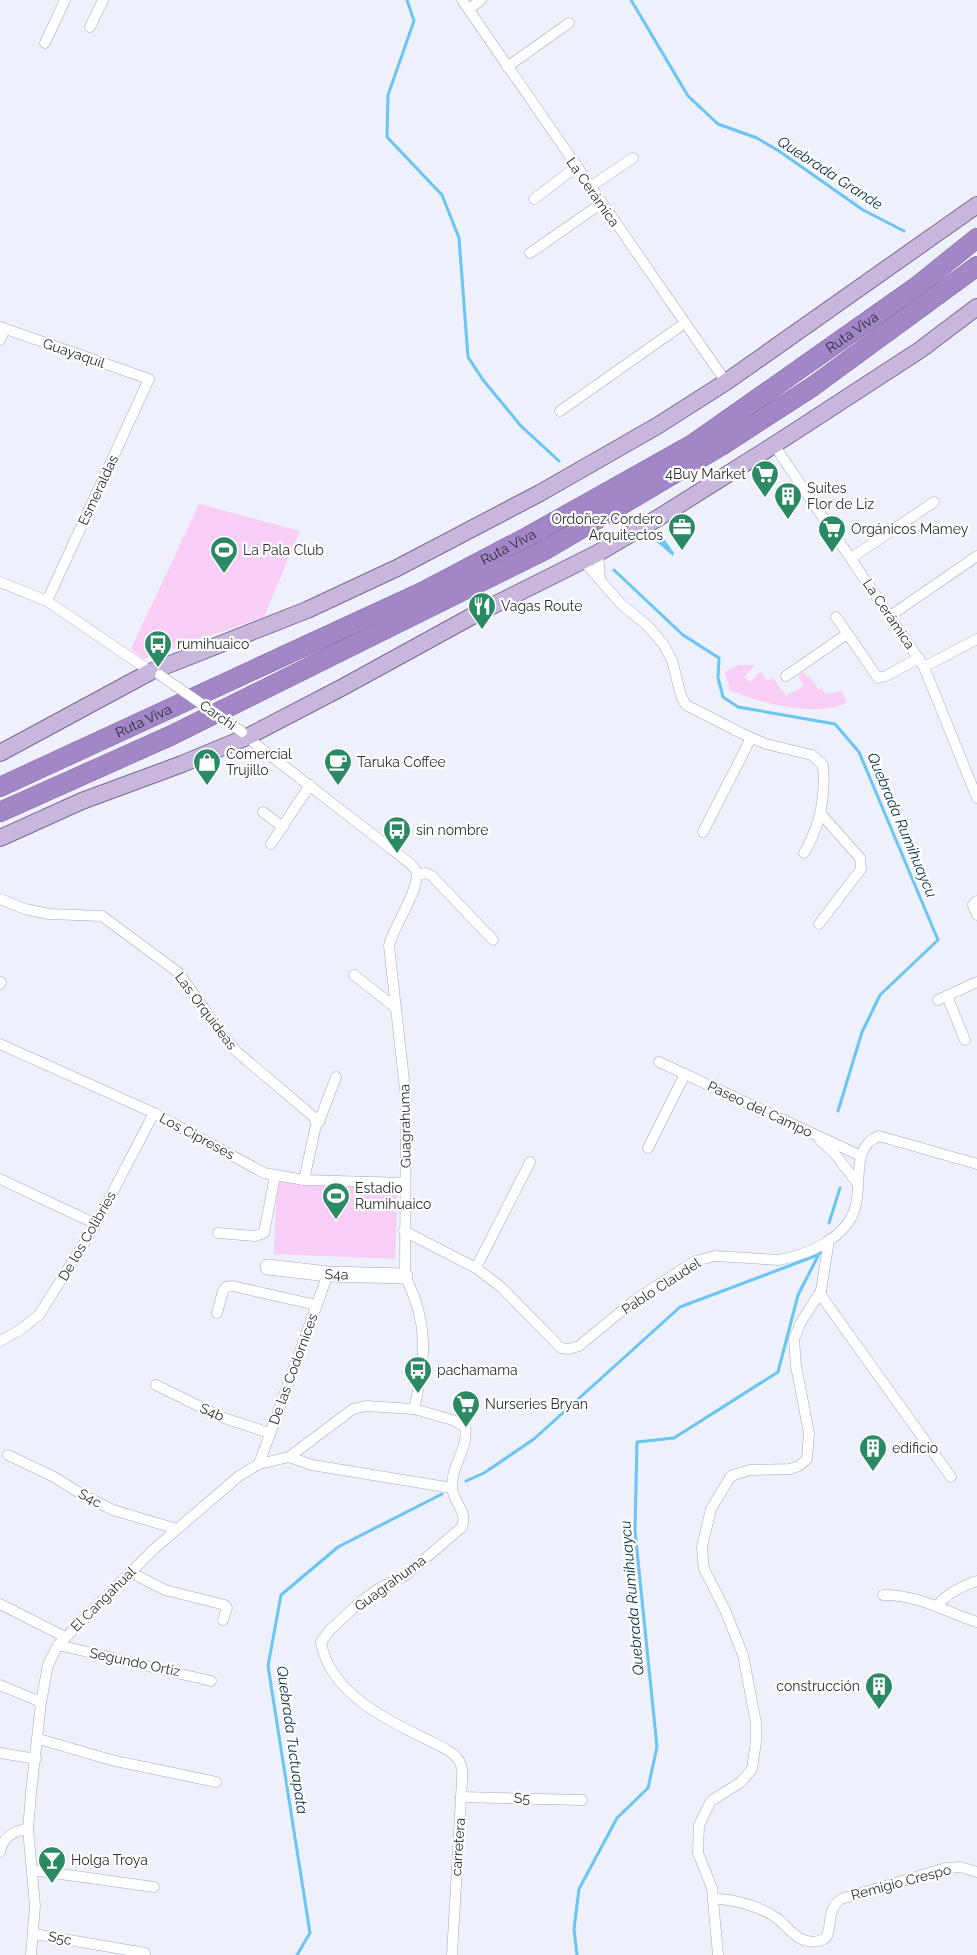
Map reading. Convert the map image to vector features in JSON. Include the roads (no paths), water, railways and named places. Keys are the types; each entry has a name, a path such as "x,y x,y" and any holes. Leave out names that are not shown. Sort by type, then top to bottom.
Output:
{"highway":[{"name":"Ruta Viva","path":"0,787 422,592 536,532 693,444 916,287 977,237"},
{"name":"Ruta Viva","path":"0,812 170,736 547,549 721,446 812,387 977,266"}],"main road":[{"path":"0,753 155,673 307,610 397,568 540,493 657,426 726,382 977,205"},
{"path":"0,838 82,801 182,764 343,687 476,614 598,553 774,446 920,350 977,307"}],"street":[{"path":"45,43 65,0"},
{"path":"90,27 103,0"},
{"name":"La Cerámica","path":"462,0 726,382"},
{"path":"468,9 481,0"},
{"path":"507,67 568,23"},
{"path":"590,187 634,158"},
{"path":"534,198 576,167"},
{"path":"530,253 602,203"},
{"path":"560,411 685,323"},
{"path":"0,340 2,328"},
{"name":"Guayaquil","path":"2,328 149,379"},
{"name":"Esmeraldas","path":"47,601 149,379"},
{"name":"La Cerámica","path":"774,446 921,662 977,798"},
{"path":"851,558 934,502"},
{"path":"598,553 600,579"},
{"path":"890,616 977,556"},
{"path":"579,562 588,566 620,604 648,626 663,644 672,660 681,696 686,705 766,744 812,755 824,765 825,780 821,814 814,836 804,853"},
{"name":"Carchi","path":"0,582 47,601 244,734 397,854 415,869 417,875"},
{"path":"836,617 878,678 977,639"},
{"path":"786,676 847,634"},
{"path":"703,832 751,738"},
{"path":"271,844 310,785"},
{"path":"263,812 283,827"},
{"path":"819,924 861,869 862,863 860,858 821,814"},
{"path":"417,875 426,873 432,876 493,940"},
{"name":"Guagrahuma","path":"414,1409 423,1369 424,1337 417,1299 405,1276 406,1098 390,941 416,886 417,875"},
{"name":"Las Orquideas","path":"0,899 49,914 102,916 179,973 220,1033 237,1052 310,1113 315,1120"},
{"path":"977,902 973,904 977,915"},
{"path":"354,975 396,1008"},
{"path":"965,1040 942,998 977,982"},
{"name":"Los Cipreses","path":"0,1044 154,1113 264,1173 304,1180 405,1183"},
{"name":"Paseo del Campo","path":"659,1062 861,1156"},
{"path":"648,1148 685,1074"},
{"path":"304,1180 316,1125 315,1120 319,1122 336,1077"},
{"name":"De los Colibries","path":"0,1341 20,1330 40,1315 96,1224 154,1113"},
{"path":"812,1133 834,1154 858,1184"},
{"name":"Pablo Claudel","path":"404,1231 476,1268 502,1287 561,1348 569,1349 579,1346 635,1300 695,1261 715,1256 779,1260 789,1258 829,1240 850,1220 856,1207 863,1145 869,1139 879,1136 977,1164"},
{"path":"476,1268 530,1162"},
{"path":"218,1233 255,1236 264,1233 275,1176"},
{"path":"0,1179 96,1224"},
{"path":"829,1240 821,1291 822,1297 951,1477"},
{"name":"S4a","path":"268,1267 328,1274 405,1276"},
{"name":"De las Codornices","path":"259,1464 328,1274"},
{"path":"217,1313 223,1291 226,1287 233,1286 316,1305"},
{"path":"718,1955 713,1899 709,1878 698,1853 699,1825 711,1801 741,1782 752,1769 756,1741 756,1723 743,1655 725,1610 704,1569 702,1547 711,1510 731,1476 750,1470 790,1469 799,1466 807,1459 809,1433 796,1366 794,1339 801,1322 821,1291"},
{"name":"S4b","path":"156,1385 221,1417 270,1433"},
{"name":"El Cangahual","path":"31,1955 35,1906 28,1830 39,1739 41,1702 48,1665 62,1641 130,1572 239,1476 259,1464 289,1457 353,1409 366,1406 414,1409"},
{"path":"289,1457 312,1464 452,1488 456,1467 465,1446 465,1427 453,1420 414,1409"},
{"name":"S4c","path":"8,1455 54,1477 83,1496 113,1510 177,1529"},
{"name":"Guagrahuma","path":"442,1747 387,1718 342,1686 323,1654 321,1642 330,1630 358,1604 378,1589 406,1575 462,1527 465,1520 463,1512 452,1488"},
{"path":"130,1572 165,1590 225,1605 227,1608 223,1620"},
{"path":"938,1605 942,1599 963,1586 977,1581"},
{"path":"883,1595 904,1595 938,1605 977,1622"},
{"name":"Segundo Ortiz","path":"0,1604 62,1641 211,1680"},
{"path":"0,1685 41,1702"},
{"path":"39,1739 110,1760 216,1782"},
{"name":"carretera","path":"442,1747 453,1754 461,1764 461,1797 452,1955"},
{"path":"0,1753 36,1759"},
{"name":"S5","path":"461,1797 582,1800"},
{"path":"0,1852 1,1846 11,1834 28,1830"},
{"name":"Remigio Crespo","path":"713,1899 726,1899 758,1909 776,1918 800,1939 816,1941 824,1938 829,1932 830,1911 841,1899 946,1868 960,1867 977,1872"},
{"path":"32,1870 154,1887"},
{"name":"S5c","path":"34,1934 144,1953"}],"water":[{"path":"660,533 674,553 673,556 652,538"}],"waterway":[{"name":"Quebrada Rumihuaycu","path":"407,0 414,21 388,95 387,137 442,195 459,238 468,357 483,380 521,426 559,461"},
{"name":"Quebrada Grande","path":"631,0 688,96 718,124 757,138 779,151 863,210 904,231"},
{"name":"Quebrada Rumihuaycu","path":"614,570 683,635 719,658 718,678 723,697 738,707 835,724 859,752 938,940 880,995 862,1032 838,1111"},
{"name":"Quebrada Rumihuaycu","path":"829,1223 840,1188"},
{"name":"Quebrada Rumihuaycu","path":"577,1955 574,1929 579,1889 617,1818 648,1788 657,1747 635,1531 637,1442 674,1438 778,1372 798,1295 820,1252"},
{"name":"Quebrada Tuctuapata","path":"466,1481 484,1473 534,1439 680,1307 818,1255"},
{"name":"Quebrada Tuctuapata","path":"297,1955 310,1933 268,1666 281,1595 338,1547 442,1494"}],"place":[{"name":"4Buy Market","path":"765,498"},
{"name":"Suites Flor de Liz","path":"788,520"},
{"name":"Ordoñez Cordero Arquitectos","path":"682,551"},
{"name":"Orgánicos Mamey","path":"832,553"},
{"name":"La Pala Club","path":"224,574"},
{"name":"Vagas Route","path":"482,630"},
{"name":"rumihuaico","path":"158,668"},
{"name":"Comercial Trujillo","path":"207,786"},
{"name":"Taruka Coffee","path":"338,786"},
{"name":"sin nombre","path":"397,854"},
{"name":"Estadio Rumihuaico","path":"336,1220"},
{"name":"pachamama","path":"418,1394"},
{"name":"Nurseries Bryan","path":"466,1428"},
{"name":"edificio","path":"873,1472"},
{"name":"construcción","path":"879,1710"},
{"name":"Holga Troya","path":"52,1884"}]}
